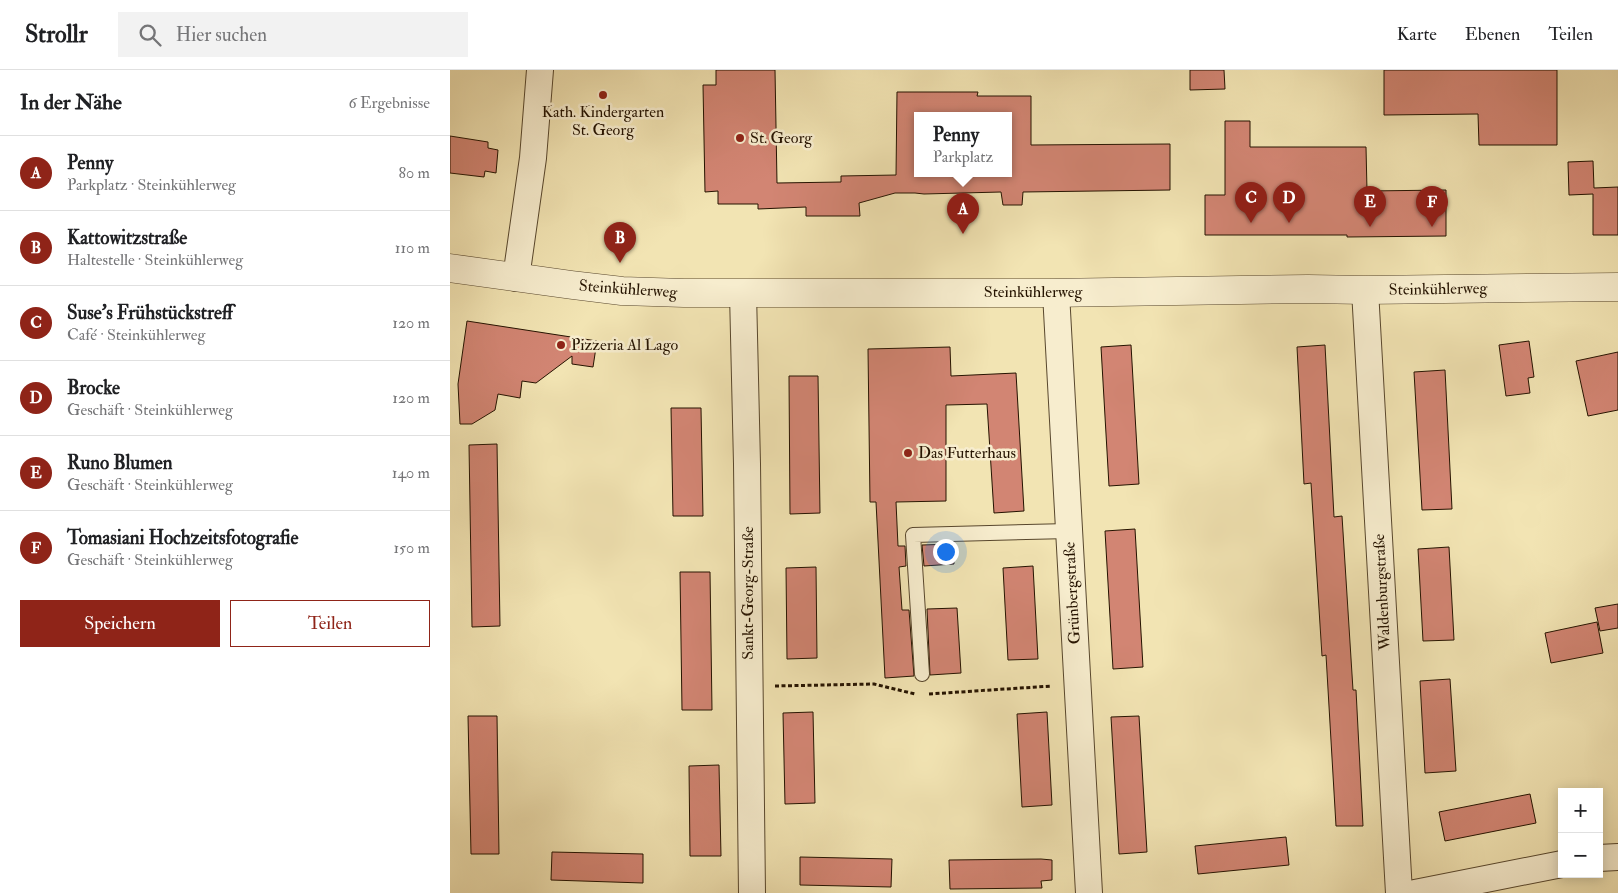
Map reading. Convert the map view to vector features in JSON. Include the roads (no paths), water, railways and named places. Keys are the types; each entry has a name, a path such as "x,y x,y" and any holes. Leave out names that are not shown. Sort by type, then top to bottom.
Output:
{"street":[{"path":"516,278 533,158 540,70"},
{"name":"Steinkühlerweg","path":"450,268 516,278 622,290 743,293 1056,293 1618,287"},
{"name":"Waldenburgstraße","path":"1365,290 1399,893"},
{"name":"Sankt-Georg-Straße","path":"743,293 752,893"},
{"name":"Grünbergstraße","path":"1056,293 1089,893"},
{"path":"1603,858 1618,856"},
{"path":"1415,893 1461,889 1558,865"}],"lane":[{"path":"922,674 913,535 1069,531"}],"place":[{"name":"Kath. Kindergarten St. Georg","path":"603,95"},
{"name":"St. Georg","path":"740,138"},
{"name":"Suse's Frühstückstreff","path":"1251,223"},
{"name":"Brocke","path":"1289,223"},
{"name":"Runo Blumen","path":"1370,227"},
{"name":"Tomasiani Hochzeitsfotografie","path":"1432,227"},
{"name":"Penny","path":"963,234"},
{"name":"Kattowitzstraße","path":"620,263"},
{"name":"Pizzeria Al Lago","path":"561,345"},
{"name":"Das Futterhaus","path":"908,453"}]}
